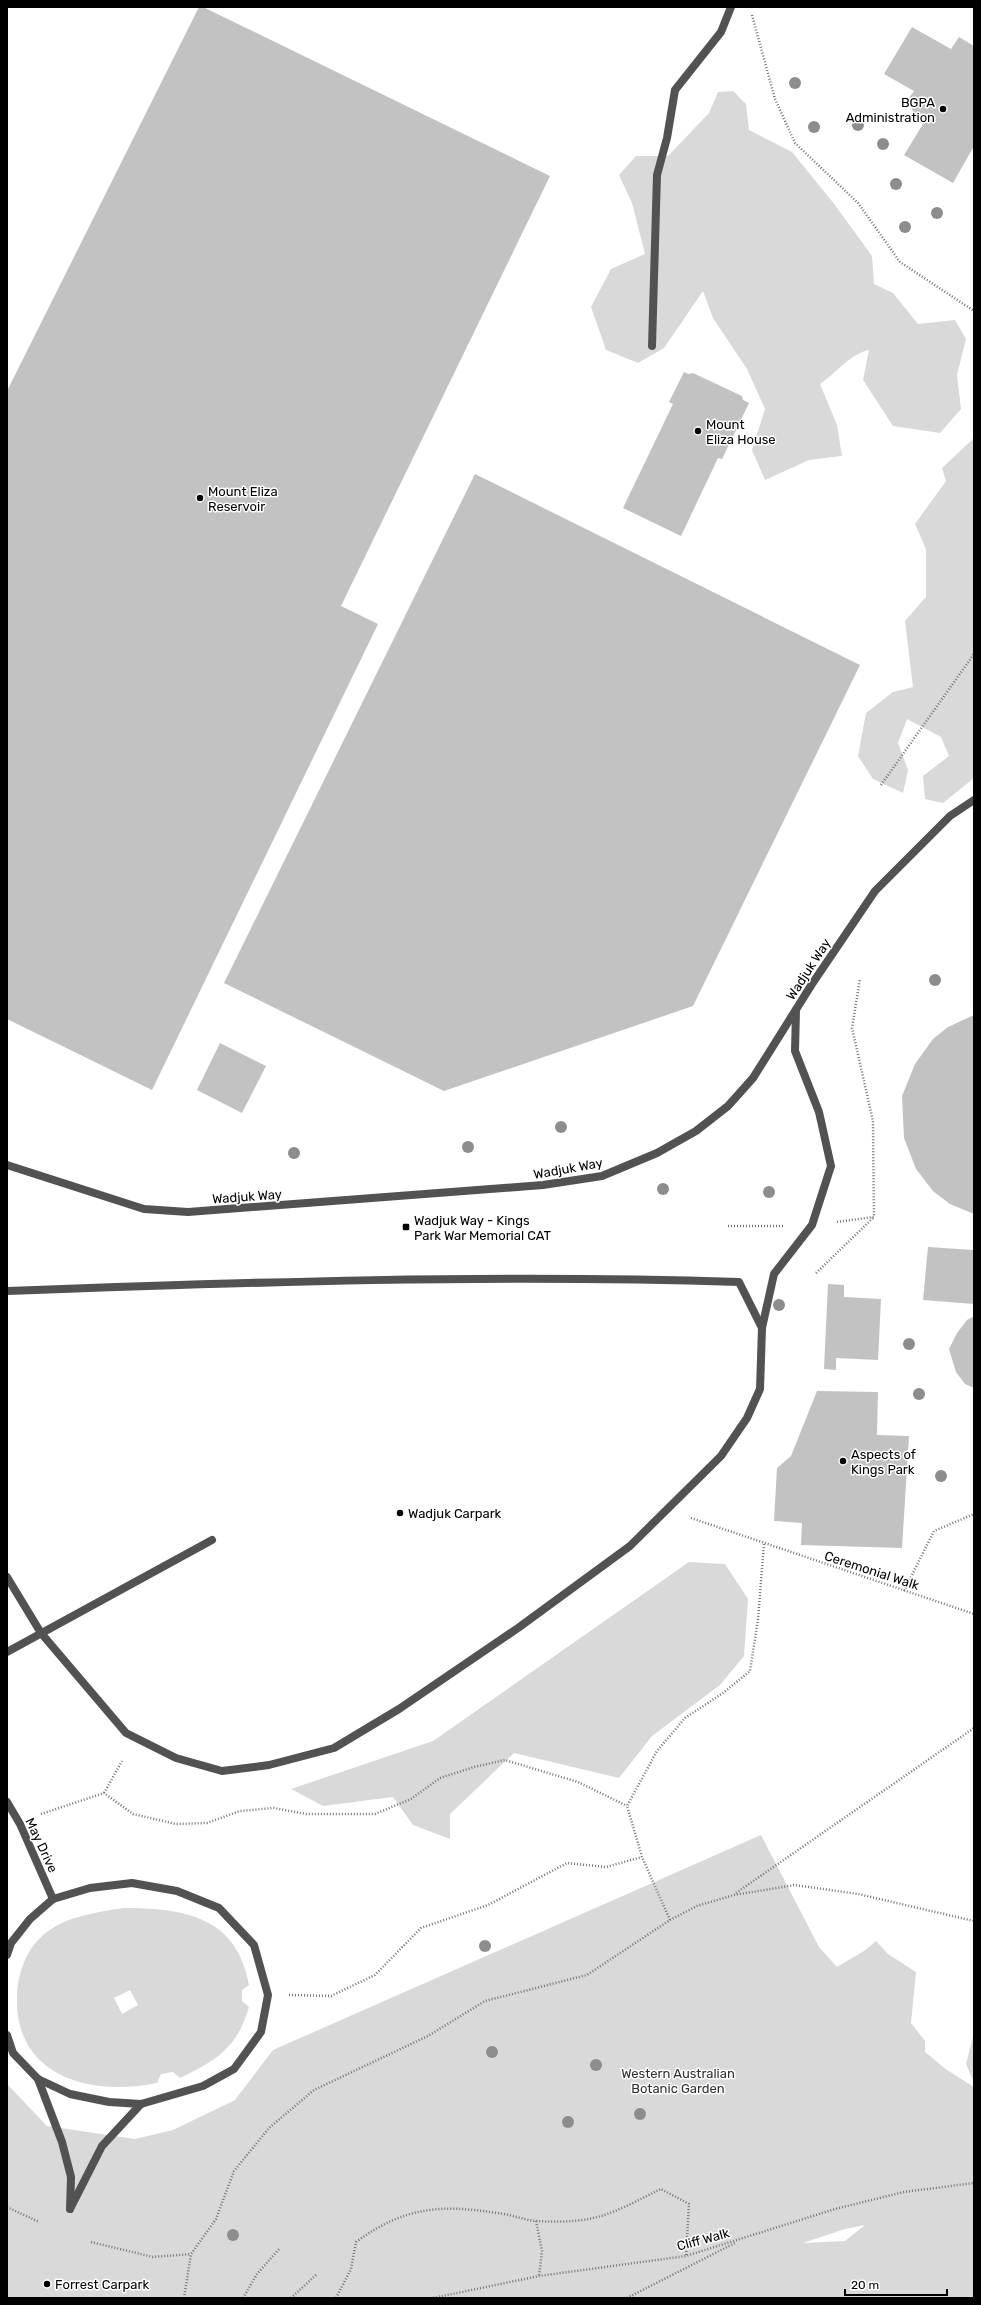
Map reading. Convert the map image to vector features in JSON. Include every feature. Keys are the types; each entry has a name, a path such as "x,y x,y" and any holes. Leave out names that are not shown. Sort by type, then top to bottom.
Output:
{"street":[{"path":"652,346 657,175 667,138 675,90 721,32 731,7"},
{"name":"Wadjuk Way","path":"7,1165 144,1209 188,1212 543,1186 602,1176 657,1153 696,1131 728,1106 753,1078 875,891 950,816 974,800"},
{"path":"7,1577 41,1633 126,1733 176,1758 222,1771 269,1765 334,1748 399,1709 518,1628 630,1546 721,1456 747,1418 760,1389 762,1328 774,1274 812,1225 831,1166 819,1112 795,1051 796,1010"},
{"path":"7,1291 320,1280 617,1278 739,1282 762,1328"},
{"path":"7,1652 212,1540"},
{"name":"May Drive","path":"7,1802 20,1824 53,1899"},
{"path":"7,1956 11,1943 30,1919 53,1899 90,1888 132,1883 177,1891 219,1908 254,1945 268,1995 261,2032 234,2069 203,2086 141,2104 109,2102 70,2094 38,2079 13,2053 7,2035"},
{"path":"38,2079 62,2142 69,2170 70,2209 102,2146 141,2104"}],"path":[{"path":"750,7 775,99 795,143 858,203 900,262 974,312"},
{"path":"881,785 974,654"},
{"path":"816,1273 874,1217"},
{"name":"Ceremonial Walk","path":"668,1510 764,1544 974,1614"},
{"path":"904,1591 934,1531 974,1514"},
{"path":"670,1920 642,1857 628,1806 657,1751 685,1718 723,1693 750,1671 758,1619 764,1544"},
{"path":"734,1895 974,1728"},
{"path":"104,1793 133,1814 176,1824 207,1823 240,1811 274,1808 306,1814 375,1814 411,1799 440,1778 474,1767 505,1760 578,1782 628,1806"},
{"path":"41,1814 104,1793 122,1761"},
{"path":"268,1995 331,1996 375,1975 421,1928 488,1905 567,1863 606,1867 642,1857"},
{"path":"184,2298 191,2254 216,2219 234,2171 269,2128 314,2090 428,2036 485,2001 587,1975 670,1920 697,1906 734,1895 795,1885 858,1894 974,1921"},
{"name":"Cliff Walk","path":"433,2298 539,2276 686,2256 741,2240 835,2209 904,2192 974,2183"},
{"path":"336,2298 352,2269 356,2242 378,2226 406,2214 442,2208 498,2213 536,2221 588,2220 627,2206 661,2189 689,2204 686,2256"},
{"path":"7,2207 39,2222"},
{"path":"536,2221 542,2251 539,2276"},
{"path":"627,2298 741,2240"},
{"path":"91,2242 153,2257 191,2254"},
{"path":"243,2298 257,2274 279,2249"},
{"path":"291,2298 317,2274"}],"green space":[{"path":"733,91 746,104 749,130 792,152 835,205 872,256 874,284 893,293 918,324 955,320 966,339 957,375 961,409 940,433 893,426 863,380 869,350 850,359 820,384 837,425 842,456 809,460 765,480 752,450 765,409 747,369 713,318 703,291 664,348 638,363 606,350 591,307 611,269 645,254 632,203 619,175 636,156 668,156 709,113 718,92"},
{"path":"974,438 974,778 943,803 925,799 923,776 949,756 941,737 907,719 898,743 908,770 903,793 873,779 858,756 866,713 893,692 913,687 905,621 926,597 926,549 915,524 946,481 942,468"},
{"path":"689,1562 725,1564 748,1599 744,1656 720,1685 652,1736 619,1778 514,1753 450,1814 450,1839 413,1825 393,1797 323,1806 291,1789 433,1741"},
{"name":"Western Australian Botanic Garden","path":"761,1835 819,1947 837,1967 864,1951 876,1941 888,1954 916,1972 911,2023 925,2041 925,2052 947,2070 974,2087 974,2298 7,2298 7,2084 47,2126 135,2139 173,2130 235,2100 273,2050","holes":["865,2225 845,2241 803,2243 845,2229"]},
{"path":"123,1908 166,1910 186,1914 204,1921 220,1930 233,1944 243,1962 249,1985 242,1990 242,2001 249,2007 244,2021 232,2043 205,2065 180,2078 173,2072 161,2074 157,2083 131,2087 106,2087 82,2083 60,2074 42,2062 28,2044 19,2022 17,1994 19,1979 26,1958 34,1945 47,1932 78,1917","holes":["130,1990 138,2005 122,2014 114,1998"]},
{"path":"974,2033 974,2083 966,2064"}],"building":[{"name":"Mount Eliza Reservoir","path":"199,7 203,7 550,176 341,606 378,624 152,1090 7,1019 7,391"},
{"name":"BGPA Administration","path":"912,27 951,49 959,37 974,46 974,146 953,183 904,155 923,124 915,119 909,98 914,91 884,74"},
{"name":"Mount Eliza House","path":"684,372 688,374 693,373 742,396 743,400 749,403 722,459 718,458 681,536 623,508 673,404 669,402"},
{"path":"475,474 860,665 693,1006 444,1091 224,983"},
{"path":"974,1015 974,1214 950,1204 933,1191 916,1169 904,1138 902,1096 915,1064 933,1039 948,1027"},
{"path":"220,1043 266,1066 242,1113 197,1090"},
{"path":"928,1247 974,1250 974,1304 923,1300"},
{"path":"828,1284 844,1285 844,1297 881,1299 878,1360 836,1358 836,1370 824,1369"},
{"path":"974,1316 974,1388 965,1384 956,1372 949,1349 957,1333 967,1320"},
{"path":"817,1391 878,1392 877,1435 909,1436 902,1548 801,1545 802,1523 774,1521 777,1468 791,1456"}],"place":[{"name":"BGPA Administration","path":"943,109"},
{"name":"Mount Eliza House","path":"698,431"},
{"name":"Mount Eliza Reservoir","path":"200,498"},
{"name":"Wadjuk Way - Kings Park War Memorial CAT","path":"406,1227"},
{"name":"Aspects of Kings Park","path":"843,1461"},
{"name":"Wadjuk Carpark","path":"400,1513"},
{"name":"Forrest Carpark","path":"47,2284"}]}
